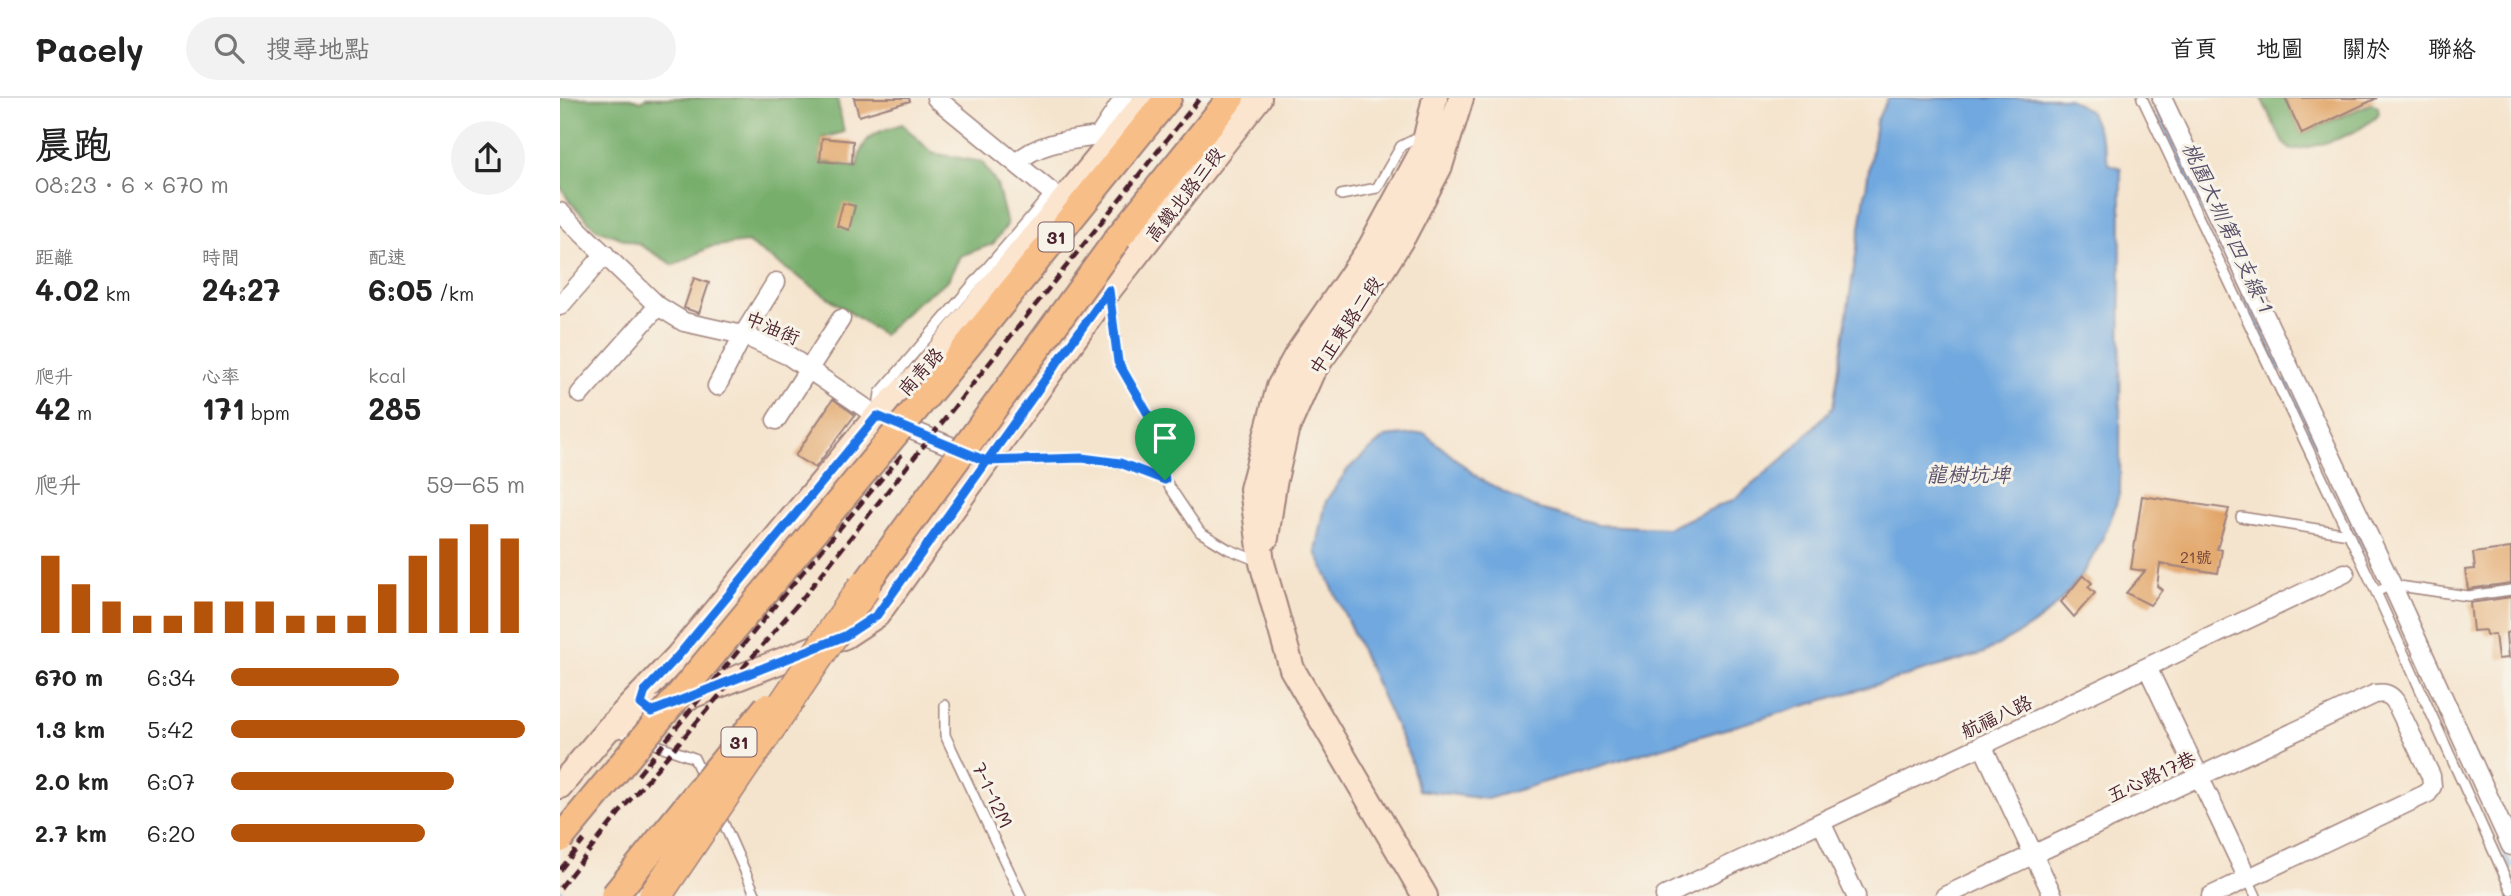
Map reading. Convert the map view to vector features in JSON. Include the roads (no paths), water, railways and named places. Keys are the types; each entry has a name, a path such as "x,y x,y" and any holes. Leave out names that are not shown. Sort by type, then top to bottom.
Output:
{"highway":[{"path":"655,896 864,587"}],"main road":[{"path":"1056,197 1148,98"},
{"name":"南青路","path":"560,839 943,376 1168,98"},
{"name":"高鐵北路三段","path":"864,587 1118,238 1231,98"},
{"name":"高鐵北路三段","path":"1109,290 1259,98"},
{"name":"中正東路二段","path":"1424,896 1292,669 1262,563 1274,484 1286,431 1311,372 1366,296 1404,235 1440,166 1435,98"},
{"name":"中正東路二段","path":"1438,135 1461,98"},
{"name":"南青路","path":"648,701 678,656 877,416 922,372 1056,197"},
{"name":"南青路","path":"560,786 609,728 648,701 845,636 877,615 1109,290"},
{"path":"903,391 906,428"},
{"name":"31","path":"614,896 864,587"}],"street":[{"path":"936,98 1056,197"},
{"path":"1016,163 1026,153 1055,143 1099,136 1124,98"},
{"path":"2162,98 2283,375 2384,589 2511,846"},
{"name":"中油街","path":"560,212 658,306 684,321 743,335 809,367 877,416 986,461"},
{"path":"560,306 605,254"},
{"path":"717,387 743,335 776,282"},
{"path":"580,394 658,306"},
{"path":"776,420 841,318"},
{"name":"航福八路","path":"1665,896 2345,573"},
{"path":"2147,667 2248,879 2211,896"},
{"name":"五心路17巷","path":"1945,896 2375,694 2390,695 2431,776 2432,786 2428,793 2248,879"},
{"path":"1982,745 2053,896"},
{"path":"1821,822 1856,896"}],"lane":[{"path":"2143,98 2283,375 2349,534 2384,589 2511,890"},
{"path":"1341,195 1377,188 1401,146 1438,135"},
{"path":"877,416 880,393 1056,197"},
{"path":"1109,290 1118,362 1156,428 1165,480 1200,532 1228,549 1262,563"},
{"path":"986,461 1082,458 1120,463 1165,480"},
{"path":"2241,517 2349,534"},
{"path":"2384,589 2468,596 2511,590"},
{"name":"7-1-12M","path":"945,705 945,735 1021,896"},
{"path":"609,728 694,758 756,896"},
{"path":"2248,879 2256,896"}],"water":[{"name":"龍樹坑埤","path":"1888,98 2068,98 2090,112 2109,164 2121,168 2120,491 2107,530 2087,566 2062,599 2047,613 2025,630 1984,653 1487,799 1419,790 1409,755 1316,552 1326,501 1348,469 1385,437 1424,433 1480,479 1532,507 1598,525 1668,528 1735,499 1785,457 1833,407 1876,122"}],"waterway":[{"name":"桃園大圳第四支線-1","path":"2151,98 2280,370"},
{"name":"桃園大圳第四支線-1","path":"2286,381 2378,575"},
{"name":"桃園大圳第四支線-1","path":"2502,847 2511,867"},
{"path":"560,891 563,896"}],"railway":[{"path":"560,888 624,807 801,600 1200,98"},
{"path":"638,775 786,592 905,451"},
{"path":"560,870 584,840"}]}
